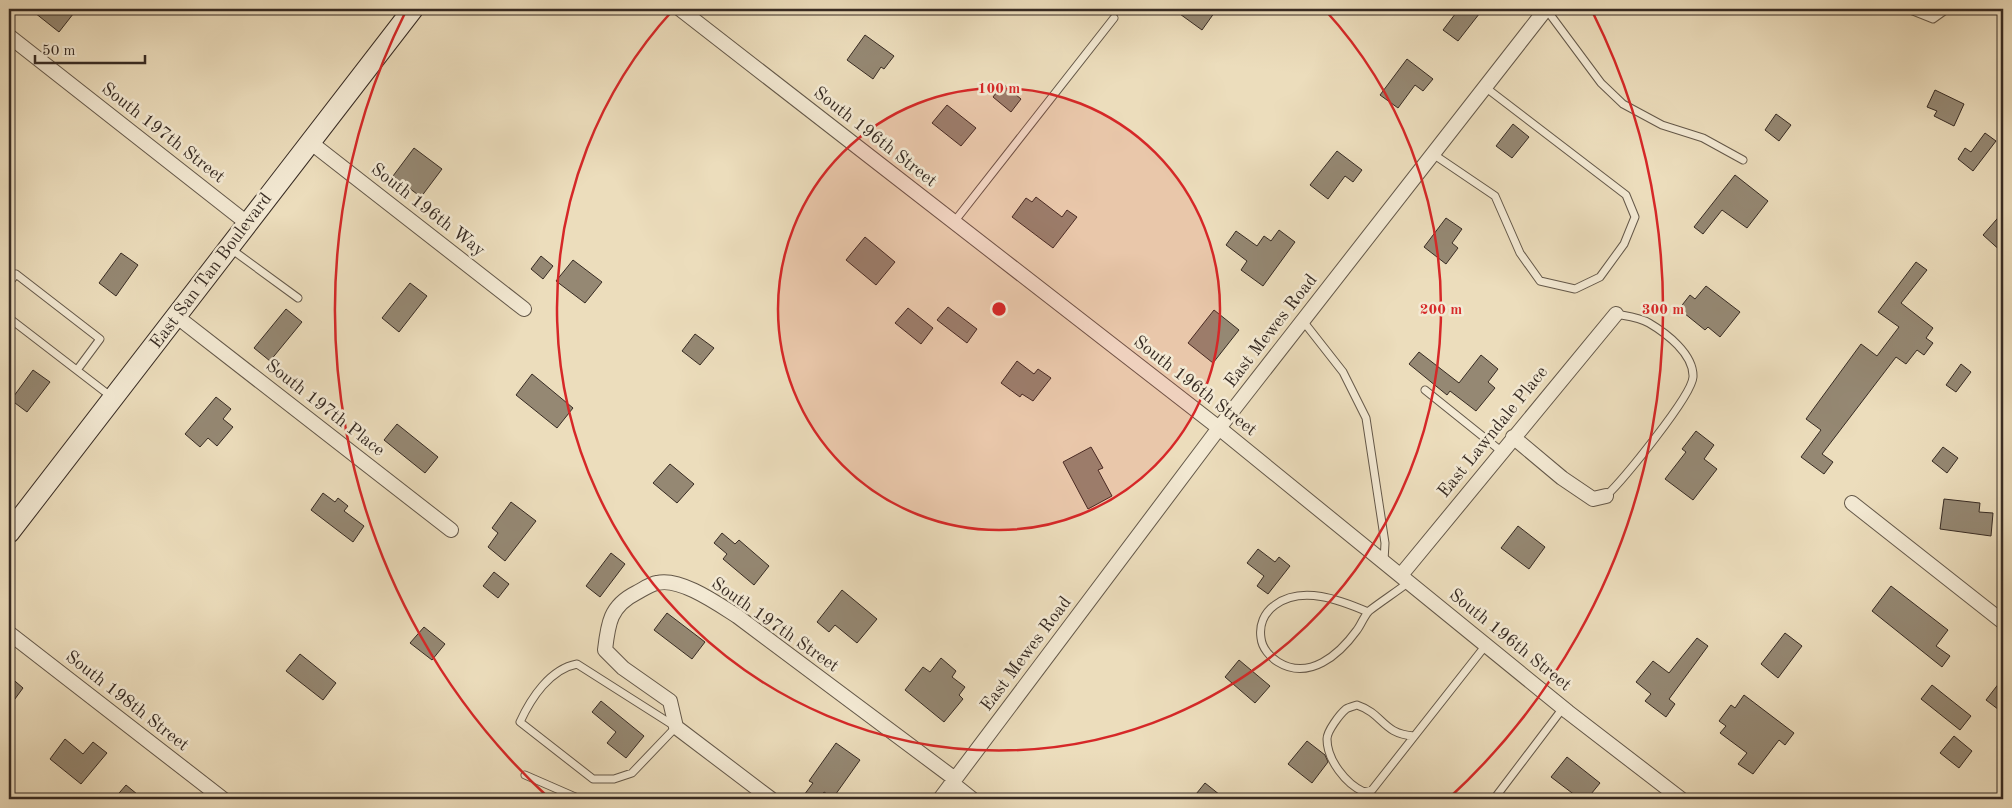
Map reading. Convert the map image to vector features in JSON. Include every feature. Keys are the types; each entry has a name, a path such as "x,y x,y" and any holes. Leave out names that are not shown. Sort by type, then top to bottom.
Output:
{"street":[{"name":"East San Tan Boulevard","path":"9,534 413,9"},
{"name":"South 196th Street","path":"680,9 1219,428 1563,708 1681,799"},
{"name":"East Mewes Road","path":"940,799 1219,428 1546,9"},
{"name":"South 197th Street","path":"9,36 247,223"},
{"name":"South 196th Way","path":"310,142 524,309"},
{"name":"East Lawndale Place","path":"1405,578 1501,451 1616,314"},
{"name":"South 197th Place","path":"176,316 451,530"},
{"path":"1513,437 1562,478 1593,499 1606,496"},
{"path":"1852,503 2003,622"},
{"name":"South 197th Street","path":"676,727 670,702 623,668 605,650 608,620 624,599 658,582 681,586 703,594 730,612 953,781 972,799"},
{"name":"South 198th Street","path":"9,633 223,799"},
{"path":"676,727 771,799"}],"lane":[{"path":"1546,9 1601,84 1623,104 1662,125 1703,138 1743,160"},
{"path":"1908,9 1933,19 1947,9"},
{"path":"954,222 1114,18"},
{"path":"1433,154 1495,196 1520,253 1540,281 1575,289 1600,277 1624,244 1635,217 1626,195 1485,87"},
{"path":"229,247 298,298"},
{"path":"9,283 16,274 100,339 77,370"},
{"path":"1606,496 1633,468 1686,393 1693,377 1689,361 1677,344 1648,322 1616,314"},
{"path":"9,318 113,398"},
{"path":"1303,321 1343,372 1366,418 1385,542 1384,561"},
{"path":"1425,390 1501,451"},
{"path":"1368,612 1348,603 1301,594 1284,598 1270,609 1262,619 1261,639 1265,650 1276,661 1291,669 1302,670 1322,662 1339,651 1357,630 1368,612 1405,578"},
{"path":"1414,736 1399,735 1374,714 1357,705 1346,709 1329,732 1327,739 1331,756 1345,779 1364,792 1372,790 1486,645"},
{"path":"577,664 676,727 632,773 614,779 593,780 520,722 529,703 550,679 565,666 577,664"},
{"path":"1494,799 1563,708"},
{"path":"525,775 580,799"}],"building":[{"path":"30,9 77,9 59,32"},
{"path":"1173,9 1217,9 1202,30"},
{"path":"1459,9 1483,9 1458,41 1443,30"},
{"path":"865,35 894,56 884,69 881,67 873,79 847,60"},
{"path":"1407,59 1433,79 1423,91 1415,85 1398,108 1380,95"},
{"path":"1003,84 1021,99 1011,112 993,97"},
{"path":"1935,90 1964,104 1954,126 1934,116 1937,111 1927,107"},
{"path":"947,105 976,128 961,146 932,123"},
{"path":"1776,114 1791,125 1779,141 1765,130"},
{"path":"1513,124 1529,137 1512,158 1496,146"},
{"path":"1985,133 1996,141 1973,171 1958,159 1965,148 1971,152"},
{"path":"414,148 442,169 421,197 393,176"},
{"path":"1337,151 1362,170 1353,182 1345,176 1328,199 1310,185"},
{"path":"1735,175 1768,201 1747,228 1722,210 1703,234 1694,227"},
{"path":"1036,197 1062,217 1067,210 1077,217 1053,248 1012,217 1026,198 1032,202"},
{"path":"2003,212 2003,253 1983,235"},
{"path":"1446,218 1462,229 1452,243 1458,248 1446,264 1424,247"},
{"path":"1279,230 1295,242 1263,286 1241,270 1247,261 1226,245 1236,231 1257,246 1264,236 1271,241"},
{"path":"865,237 895,262 876,285 846,260"},
{"path":"121,253 138,265 116,296 99,283"},
{"path":"541,256 553,266 543,279 531,269"},
{"path":"573,260 602,282 585,303 556,281"},
{"path":"1916,262 1927,270 1901,303 1933,328 1926,338 1933,343 1924,355 1917,350 1906,364 1896,357 1822,454 1833,462 1824,474 1801,457 1821,430 1806,419 1861,344 1877,356 1899,327 1878,312"},
{"path":"410,283 427,296 399,332 382,318"},
{"path":"1706,286 1740,312 1720,337 1708,327 1705,330 1679,309 1690,295 1695,299"},
{"path":"948,307 977,329 967,343 937,320"},
{"path":"908,308 933,328 921,344 895,323"},
{"path":"286,309 302,322 270,361 254,348"},
{"path":"1214,310 1239,330 1213,363 1188,343"},
{"path":"695,334 714,348 700,365 682,351"},
{"path":"1419,352 1459,383 1481,355 1498,369 1488,382 1495,388 1476,411 1450,391 1447,395 1409,364"},
{"path":"1017,361 1034,374 1038,369 1051,378 1033,401 1022,394 1020,397 1001,383"},
{"path":"1961,364 1971,372 1956,392 1946,385"},
{"path":"33,370 50,382 27,412 11,400"},
{"path":"532,374 573,408 557,428 516,395"},
{"path":"216,397 231,409 223,419 233,427 217,446 208,438 200,447 185,434"},
{"path":"397,424 438,457 425,473 384,440"},
{"path":"1696,431 1714,445 1704,459 1717,469 1693,500 1665,479 1686,452 1682,449"},
{"path":"1091,447 1103,468 1098,470 1112,496 1088,509 1063,462"},
{"path":"1943,447 1958,458 1947,473 1932,461"},
{"path":"670,464 694,484 677,503 653,483"},
{"path":"323,493 335,502 338,498 348,506 344,511 364,526 353,542 311,510"},
{"path":"1944,499 1980,503 1979,512 1993,513 1991,536 1940,529"},
{"path":"511,502 536,521 505,561 488,547 498,533 492,528"},
{"path":"1518,526 1545,547 1529,569 1501,548"},
{"path":"722,533 735,544 739,540 769,566 754,585 723,559 727,554 714,543"},
{"path":"1258,549 1275,562 1279,557 1290,566 1268,594 1257,586 1264,576 1247,563"},
{"path":"611,553 625,564 600,597 586,586"},
{"path":"494,572 509,584 498,598 483,586"},
{"path":"1891,586 1948,630 1936,646 1950,656 1942,667 1872,611"},
{"path":"842,590 877,619 857,643 835,625 829,632 817,622"},
{"path":"667,613 705,642 692,659 654,630"},
{"path":"424,627 445,644 432,660 410,643"},
{"path":"1785,633 1802,646 1778,678 1761,664"},
{"path":"1697,638 1708,646 1669,699 1675,704 1666,717 1645,701 1651,694 1636,682 1653,661 1669,673"},
{"path":"300,654 336,683 323,700 286,671"},
{"path":"941,658 956,671 952,677 965,687 959,695 963,699 944,722 905,690 923,667 930,672"},
{"path":"1239,660 1270,686 1255,703 1225,677"},
{"path":"9,676 23,688 9,707"},
{"path":"2003,678 2003,713 1986,700"},
{"path":"1932,685 1971,716 1960,730 1921,699"},
{"path":"1744,695 1794,733 1785,745 1779,740 1753,774 1738,764 1747,753 1720,733 1726,726 1719,721 1731,705 1735,708"},
{"path":"601,701 644,736 626,758 607,743 616,732 592,712"},
{"path":"1954,736 1972,751 1959,768 1940,753"},
{"path":"65,739 83,754 93,742 107,753 81,784 50,759"},
{"path":"1307,741 1325,755 1328,762 1312,783 1288,764"},
{"path":"836,743 860,760 833,798 824,792 819,799 801,799 813,783 809,781"},
{"path":"1567,757 1600,783 1587,799 1580,799 1551,777"},
{"path":"1205,783 1225,799 1192,799"},
{"path":"126,785 143,799 114,799"}]}
